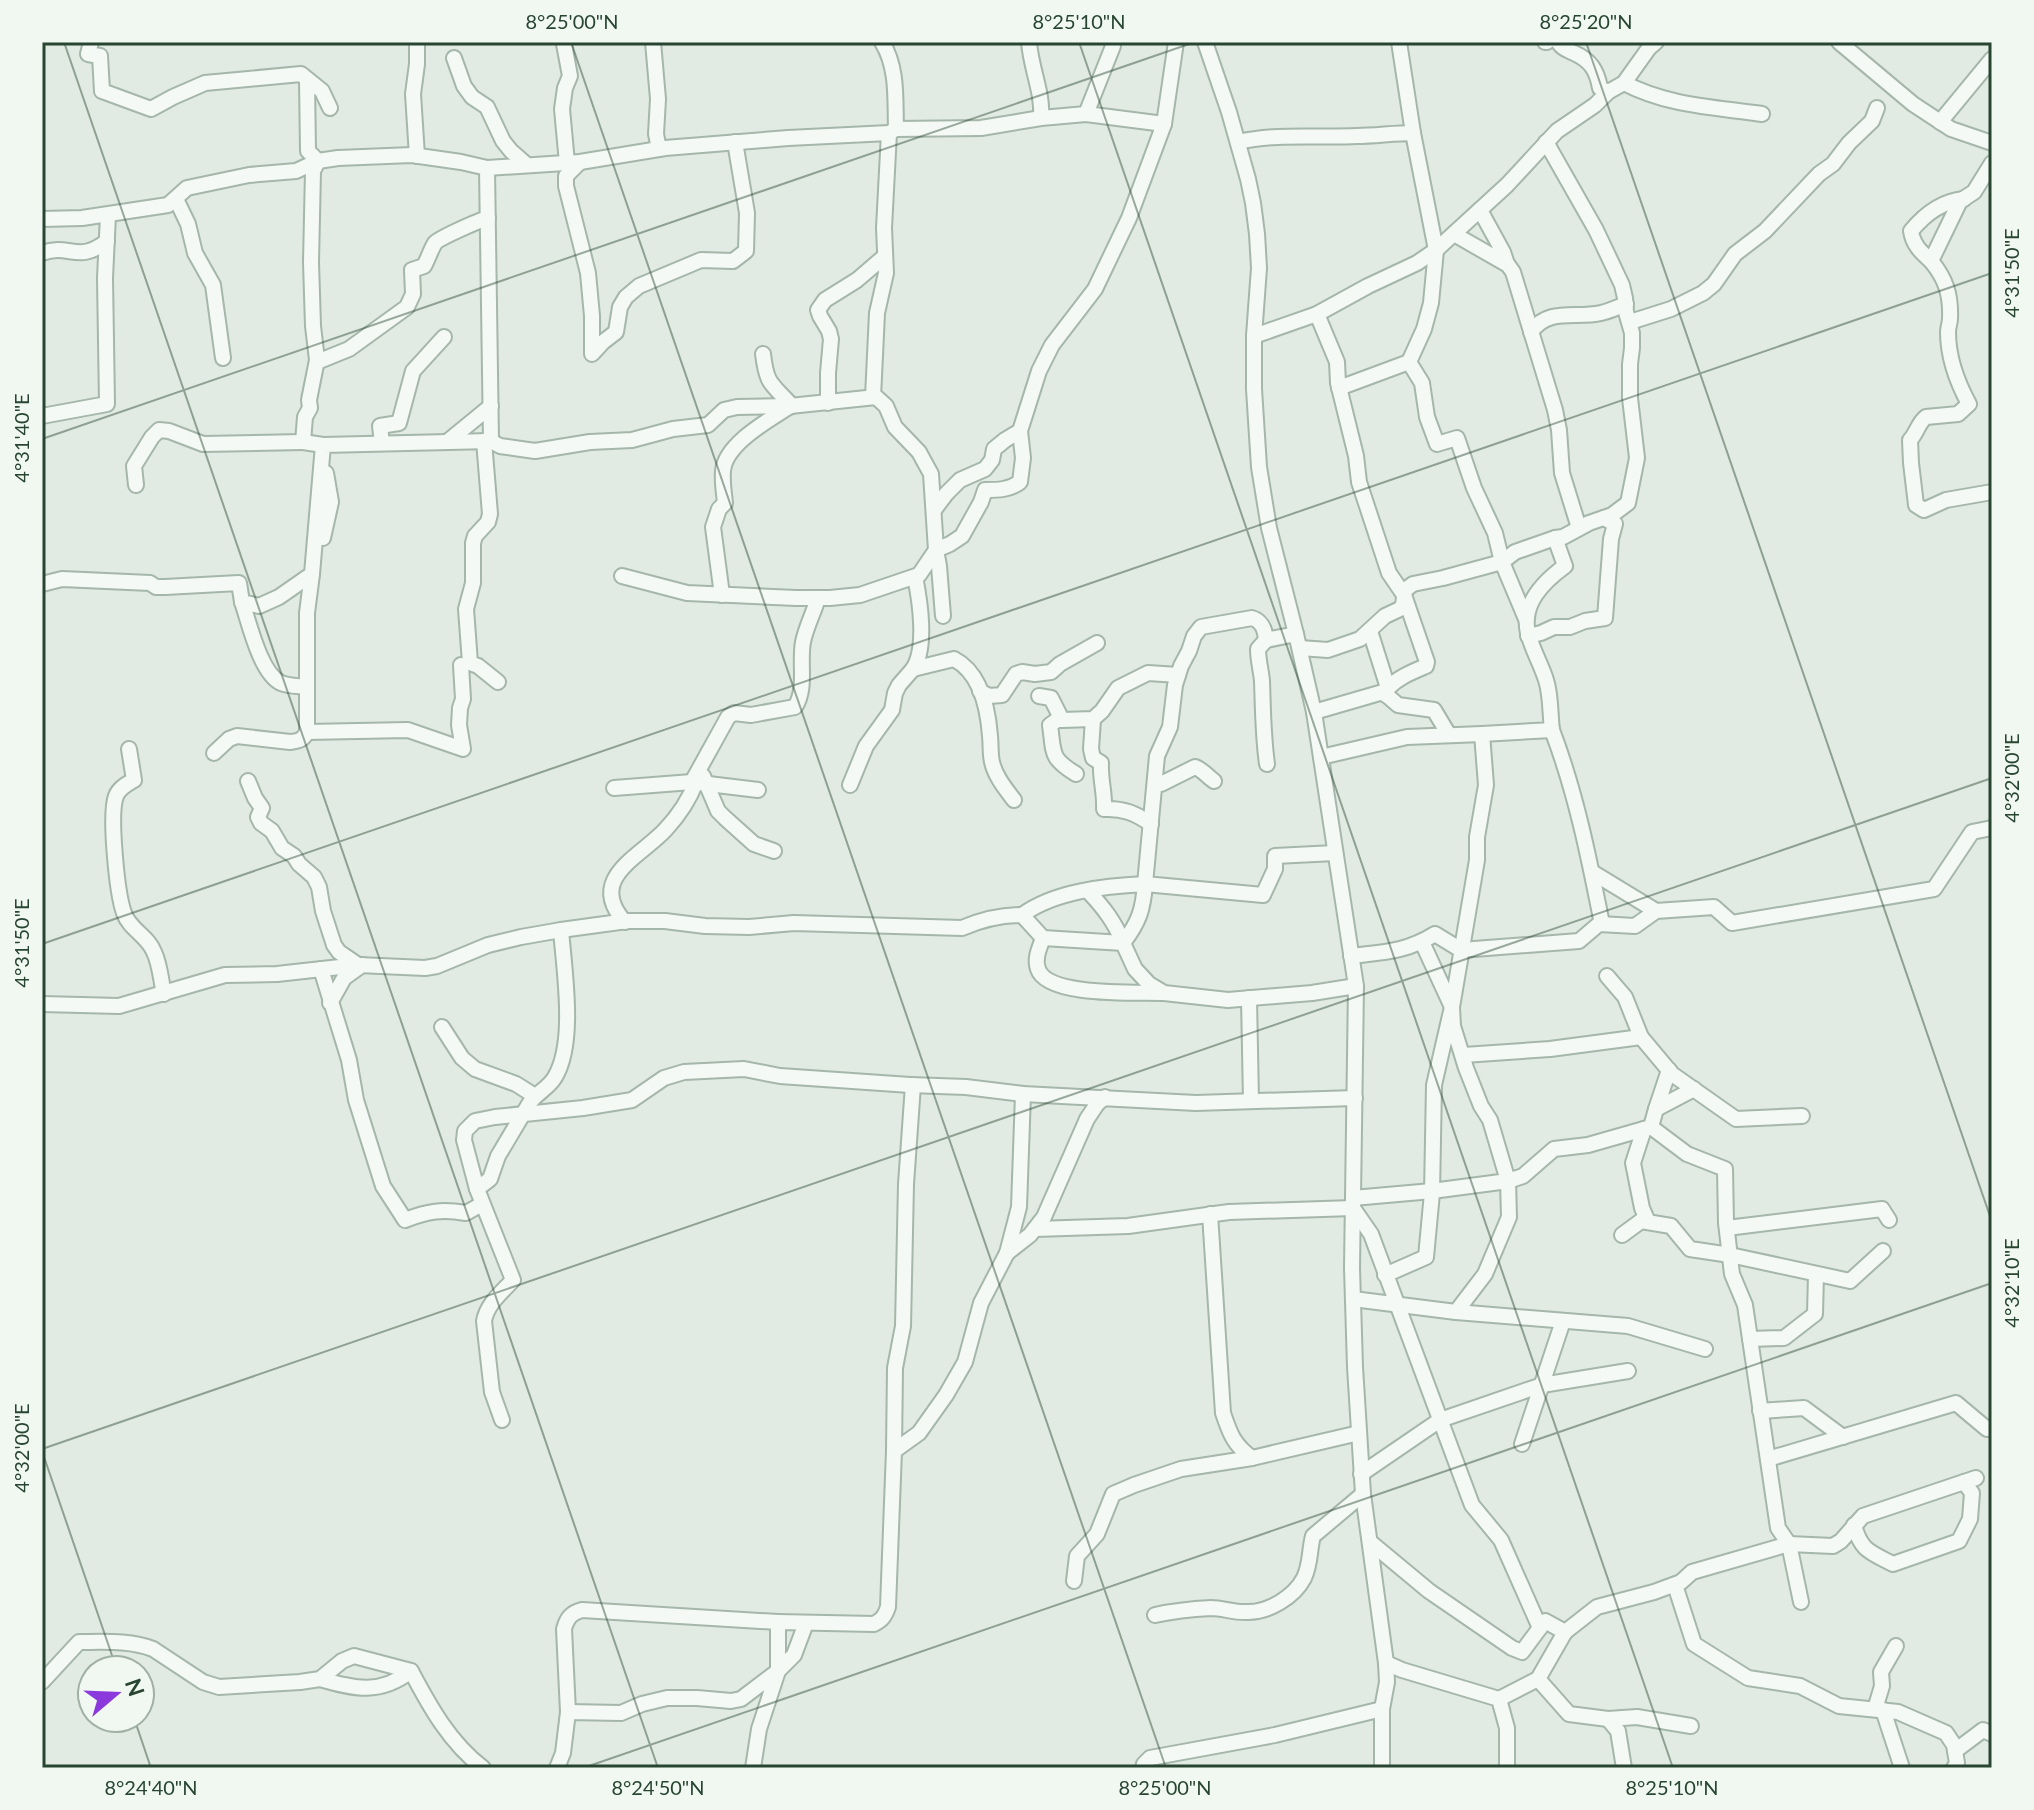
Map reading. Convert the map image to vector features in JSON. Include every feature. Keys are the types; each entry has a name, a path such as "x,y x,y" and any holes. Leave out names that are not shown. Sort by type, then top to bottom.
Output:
{"street":[{"path":"91,42 88,54 100,56 102,91 151,109 205,83 301,74 322,91 330,108"},
{"path":"417,42 413,94 417,156"},
{"path":"653,42 659,149"},
{"path":"873,397 877,313 886,273 884,228 893,131 894,74 882,42"},
{"path":"1029,42 1034,77 1042,101 1041,118"},
{"path":"136,485 134,466 159,430 203,444 488,441 535,451 590,442 632,440 673,429 708,425 724,410 737,407 791,406 873,397 882,401 895,427 919,452 931,474 941,484 967,485 985,490 1013,487 1020,482 1023,458 1020,431 1039,371 1052,345 1095,289 1129,218 1164,124 1176,42"},
{"path":"1205,42 1238,142 1257,234 1259,268 1254,389 1259,467 1269,528 1314,712 1356,986 1353,1299 1361,1474 1386,1663 1382,1768"},
{"path":"1339,388 1409,362 1424,329 1431,303 1436,250 1399,42"},
{"path":"1558,42 1562,48 1592,64 1600,88 1608,92"},
{"path":"1254,336 1317,314 1417,263 1436,250 1507,185 1557,131 1624,83 1656,42"},
{"path":"1839,42 1913,104 1940,122 1992,143"},
{"path":"564,44 570,76 562,109 574,162 566,176 566,186 588,273 592,354 616,332 620,307 639,286 701,260 733,261 746,251 747,213 735,142"},
{"path":"1086,114 1113,46"},
{"path":"454,58 464,86 472,97 487,107 503,141 527,165"},
{"path":"1940,122 1992,59"},
{"path":"307,80 308,151 318,161"},
{"path":"1624,83 1645,94 1698,107 1762,114"},
{"path":"1630,322 1671,309 1714,284 1735,254 1765,231 1819,174 1833,164 1872,121 1877,108"},
{"path":"42,219 108,215 168,205 187,188 249,175 296,171 318,161 338,158 417,156 487,168 574,162 659,149 735,142 981,128 1086,114 1164,124"},
{"path":"1238,142 1260,137 1413,133"},
{"path":"1266,640 1298,641 1328,650 1343,647 1360,639 1385,616 1400,609 1405,590 1413,584 1502,562 1515,552 1563,537 1612,515 1628,503 1637,458 1630,398 1632,342 1622,285 1596,230 1546,142"},
{"path":"303,442 317,362 311,262 313,171 318,161"},
{"path":"1931,261 1960,201 1974,192 1992,163"},
{"path":"487,168 490,514 473,543 473,583 466,609 470,663 498,682"},
{"path":"176,199 188,224 195,253 213,285 223,358"},
{"path":"1964,199 1951,200 1932,211 1911,231 1918,250 1943,275 1947,288 1948,332 1953,365 1958,384 1969,404 1958,414 1922,420 1910,440 1911,463 1916,505 1924,510 1946,500 1992,492"},
{"path":"1480,210 1520,291 1555,410 1562,473 1579,528"},
{"path":"42,416 107,404 105,278 108,215"},
{"path":"317,362 349,349 407,307 413,294 412,270 424,266 435,243 488,218"},
{"path":"1454,234 1507,264"},
{"path":"42,253 61,250 92,252 107,241"},
{"path":"828,403 831,339 818,310 825,300 857,280 885,256"},
{"path":"1531,332 1540,322 1560,314 1582,316 1602,313 1626,304"},
{"path":"1314,712 1387,691 1409,672 1426,666 1404,595 1389,573 1359,482 1356,456 1339,388 1337,362 1317,314"},
{"path":"382,443 380,426 399,423 413,371 444,337"},
{"path":"763,354 769,384 791,406"},
{"path":"1409,362 1422,383 1427,417 1437,444 1457,438 1474,488 1495,533 1502,562 1526,619 1528,636 1548,683 1552,730 1566,768 1602,924"},
{"path":"447,442 491,406"},
{"path":"722,595 713,527 719,509 725,503 725,461 742,441 791,406"},
{"path":"934,510 954,485 985,469 992,460 994,449 1020,431"},
{"path":"214,753 237,736 290,742 299,741 307,732 307,613 323,445"},
{"path":"931,474 943,616"},
{"path":"622,576 687,593 818,598 860,595 915,577 936,550 962,536 985,490"},
{"path":"1528,636 1554,627 1570,627 1605,618 1615,524 1604,518"},
{"path":"1526,619 1539,590 1565,566 1555,538"},
{"path":"919,597 927,575 927,565"},
{"path":"242,602 259,606 267,604 313,566"},
{"path":"850,785 866,746 892,710 899,685 918,661 919,597 915,577"},
{"path":"42,584 62,579 150,583 156,587 239,583 242,602 267,670 281,683 306,687"},
{"path":"625,922 612,901 614,880 629,859 654,841 671,823 690,797 728,717 734,713 751,715 795,707 801,690 802,645 818,598"},
{"path":"1123,943 1136,925 1144,901 1157,756 1170,727 1175,685 1194,636 1201,627 1252,618 1262,624 1266,640"},
{"path":"1370,631 1387,691 1398,705 1434,710 1449,735"},
{"path":"1266,640 1258,649 1267,764"},
{"path":"980,691 989,696 1002,695 1016,674 1051,672 1097,643"},
{"path":"913,669 954,659 973,676 988,715 994,770 1014,800"},
{"path":"307,732 408,730 463,749 459,725 463,699 461,665"},
{"path":"1039,696 1051,698 1062,720 1093,719 1118,688 1148,673 1178,675"},
{"path":"1060,718 1050,725 1054,757 1076,774"},
{"path":"1093,719 1091,749 1093,758 1101,763 1104,809 1117,808 1136,814 1151,824"},
{"path":"1321,757 1407,737 1552,730"},
{"path":"1385,1275 1426,1257 1432,1191 1434,1085 1452,1007 1477,860 1477,837 1486,785 1482,734"},
{"path":"129,749 134,780 122,787 116,797 114,811 120,892 124,916 154,951 164,994"},
{"path":"1155,780 1161,784 1195,767 1214,781"},
{"path":"699,779 725,818 754,844 774,851"},
{"path":"614,788 699,779 758,790"},
{"path":"248,781 262,808 258,817 261,823 272,831 282,848 314,877 334,945 339,952 360,965"},
{"path":"1429,938 1461,950 1579,941 1599,924 1635,926 1656,911 1714,907 1732,923 1934,889 1972,832 1992,828"},
{"path":"42,1004 119,1006 225,975 277,974 360,965 425,968 488,945 561,930 625,922 665,921 749,927 794,923 962,928 1001,915 1022,915 1036,905 1058,897 1120,885 1145,884 1263,895 1275,869 1275,856 1335,853"},
{"path":"1592,872 1656,911"},
{"path":"1088,891 1109,914 1135,969 1149,984 1164,993"},
{"path":"1022,915 1043,938 1123,943"},
{"path":"477,1189 490,1179 498,1156 535,1096 553,1081 558,1072 565,1046 566,993 561,930"},
{"path":"1351,956 1399,951 1429,938 1464,934"},
{"path":"1043,938 1036,960 1038,972 1047,981 1068,988 1228,1000 1356,986"},
{"path":"1429,938 1452,1007 1453,1026 1477,1097 1490,1120 1508,1181 1509,1217 1485,1274 1456,1312"},
{"path":"330,1003 344,978 360,965"},
{"path":"321,969 383,1186 405,1220 429,1211 466,1213 482,1204"},
{"path":"1111,991 1135,969"},
{"path":"1607,976 1625,997 1641,1037 1669,1070 1694,1089 1736,1119 1802,1116"},
{"path":"1249,998 1251,1101"},
{"path":"442,1027 462,1058 475,1069 516,1084 535,1096"},
{"path":"1464,1055 1550,1049 1641,1037"},
{"path":"502,1420 492,1392 484,1321 486,1311 513,1280 482,1204 464,1147 465,1131 475,1121 632,1100 664,1078 700,1070 744,1069 780,1076 1196,1103 1355,1098"},
{"path":"1648,1222 1633,1163 1669,1070"},
{"path":"557,1768 563,1753 568,1712 564,1629 566,1619 573,1613 582,1610 778,1622 874,1624 886,1614 895,1368 903,1326 906,1184 913,1085"},
{"path":"1656,1109 1694,1089"},
{"path":"894,1451 919,1433 965,1362 981,1303 1007,1253 1019,1207 1023,1094"},
{"path":"1007,1253 1030,1235 1044,1217 1087,1119 1105,1097"},
{"path":"1035,1229 1128,1226 1210,1214 1353,1203 1508,1181 1523,1176 1554,1149 1588,1145 1648,1128 1687,1154 1725,1169 1732,1274 1745,1305 1778,1528 1789,1544 1801,1602"},
{"path":"1353,1203 1371,1234 1472,1505 1501,1540 1540,1628"},
{"path":"1727,1228 1882,1209 1889,1220"},
{"path":"1210,1214 1223,1413 1231,1438 1241,1451 1252,1458"},
{"path":"1622,1235 1641,1221 1671,1226 1690,1249 1850,1281 1883,1251"},
{"path":"1750,1339 1784,1338 1815,1314 1816,1274"},
{"path":"1353,1299 1456,1312 1628,1326 1705,1349"},
{"path":"1522,1444 1563,1321"},
{"path":"1361,1474 1440,1420 1542,1385 1628,1371"},
{"path":"1768,1459 1956,1403 1987,1429 1992,1428"},
{"path":"1760,1411 1804,1408 1843,1437"},
{"path":"1074,1581 1077,1556 1097,1534 1113,1494 1181,1469 1252,1458 1359,1433"},
{"path":"1386,1663 1499,1699 1538,1679 1565,1632 1597,1607 1675,1585 1692,1572 1789,1544 1833,1546 1841,1541 1854,1525 1863,1516 1970,1480 1970,1519 1959,1541 1893,1564 1870,1552 1859,1542 1854,1525"},
{"path":"1155,1615 1215,1608 1246,1613 1276,1604 1291,1595 1302,1582 1308,1568 1313,1536 1363,1494"},
{"path":"1370,1542 1429,1591 1512,1648 1522,1652 1545,1621 1565,1632"},
{"path":"1675,1585 1694,1644 1748,1678 1800,1686 1839,1706 1898,1712 1946,1733 1954,1745 1957,1763 1954,1768"},
{"path":"753,1768 759,1729 778,1671 778,1622"},
{"path":"568,1712 621,1713 667,1698 741,1699 794,1655 806,1623"},
{"path":"42,1682 79,1642 144,1645 203,1682 219,1687 320,1679 348,1687 382,1687 391,1685 411,1671"},
{"path":"1896,1646 1881,1672 1879,1710 1902,1768"},
{"path":"320,1679 342,1661 354,1656 411,1671 443,1726 483,1768"},
{"path":"1538,1679 1569,1714 1608,1719 1637,1717 1691,1726"},
{"path":"1499,1699 1507,1728 1507,1768"},
{"path":"1143,1768 1150,1758 1275,1735 1382,1709"},
{"path":"1608,1719 1618,1731 1624,1768"},
{"path":"1955,1751 1983,1730 1992,1734"}]}
